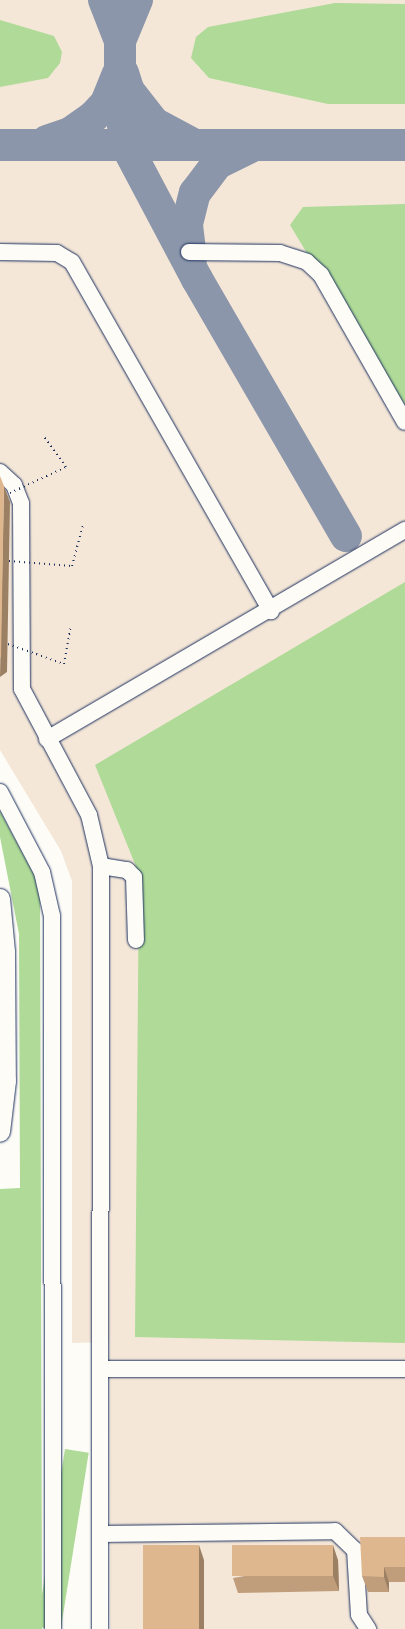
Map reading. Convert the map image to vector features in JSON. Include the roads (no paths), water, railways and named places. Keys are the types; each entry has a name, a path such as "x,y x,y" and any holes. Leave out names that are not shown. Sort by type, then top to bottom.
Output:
{"main road":[{"path":"0,899 5,952 6,1081 0,1132"}],"lane":[{"path":"0,252 57,253 72,262 270,611"},
{"path":"189,252 280,252 307,262 326,283 405,422"},
{"path":"0,472 14,485 21,503 22,689 88,815 101,866 100,1629"},
{"path":"47,739 270,611 405,530"},
{"path":"0,792 42,872 52,916 53,1629"},
{"path":"101,866 127,870 134,877 136,940"},
{"path":"100,1369 405,1369"},
{"path":"100,1534 335,1531 355,1550 359,1615 368,1629"}]}
